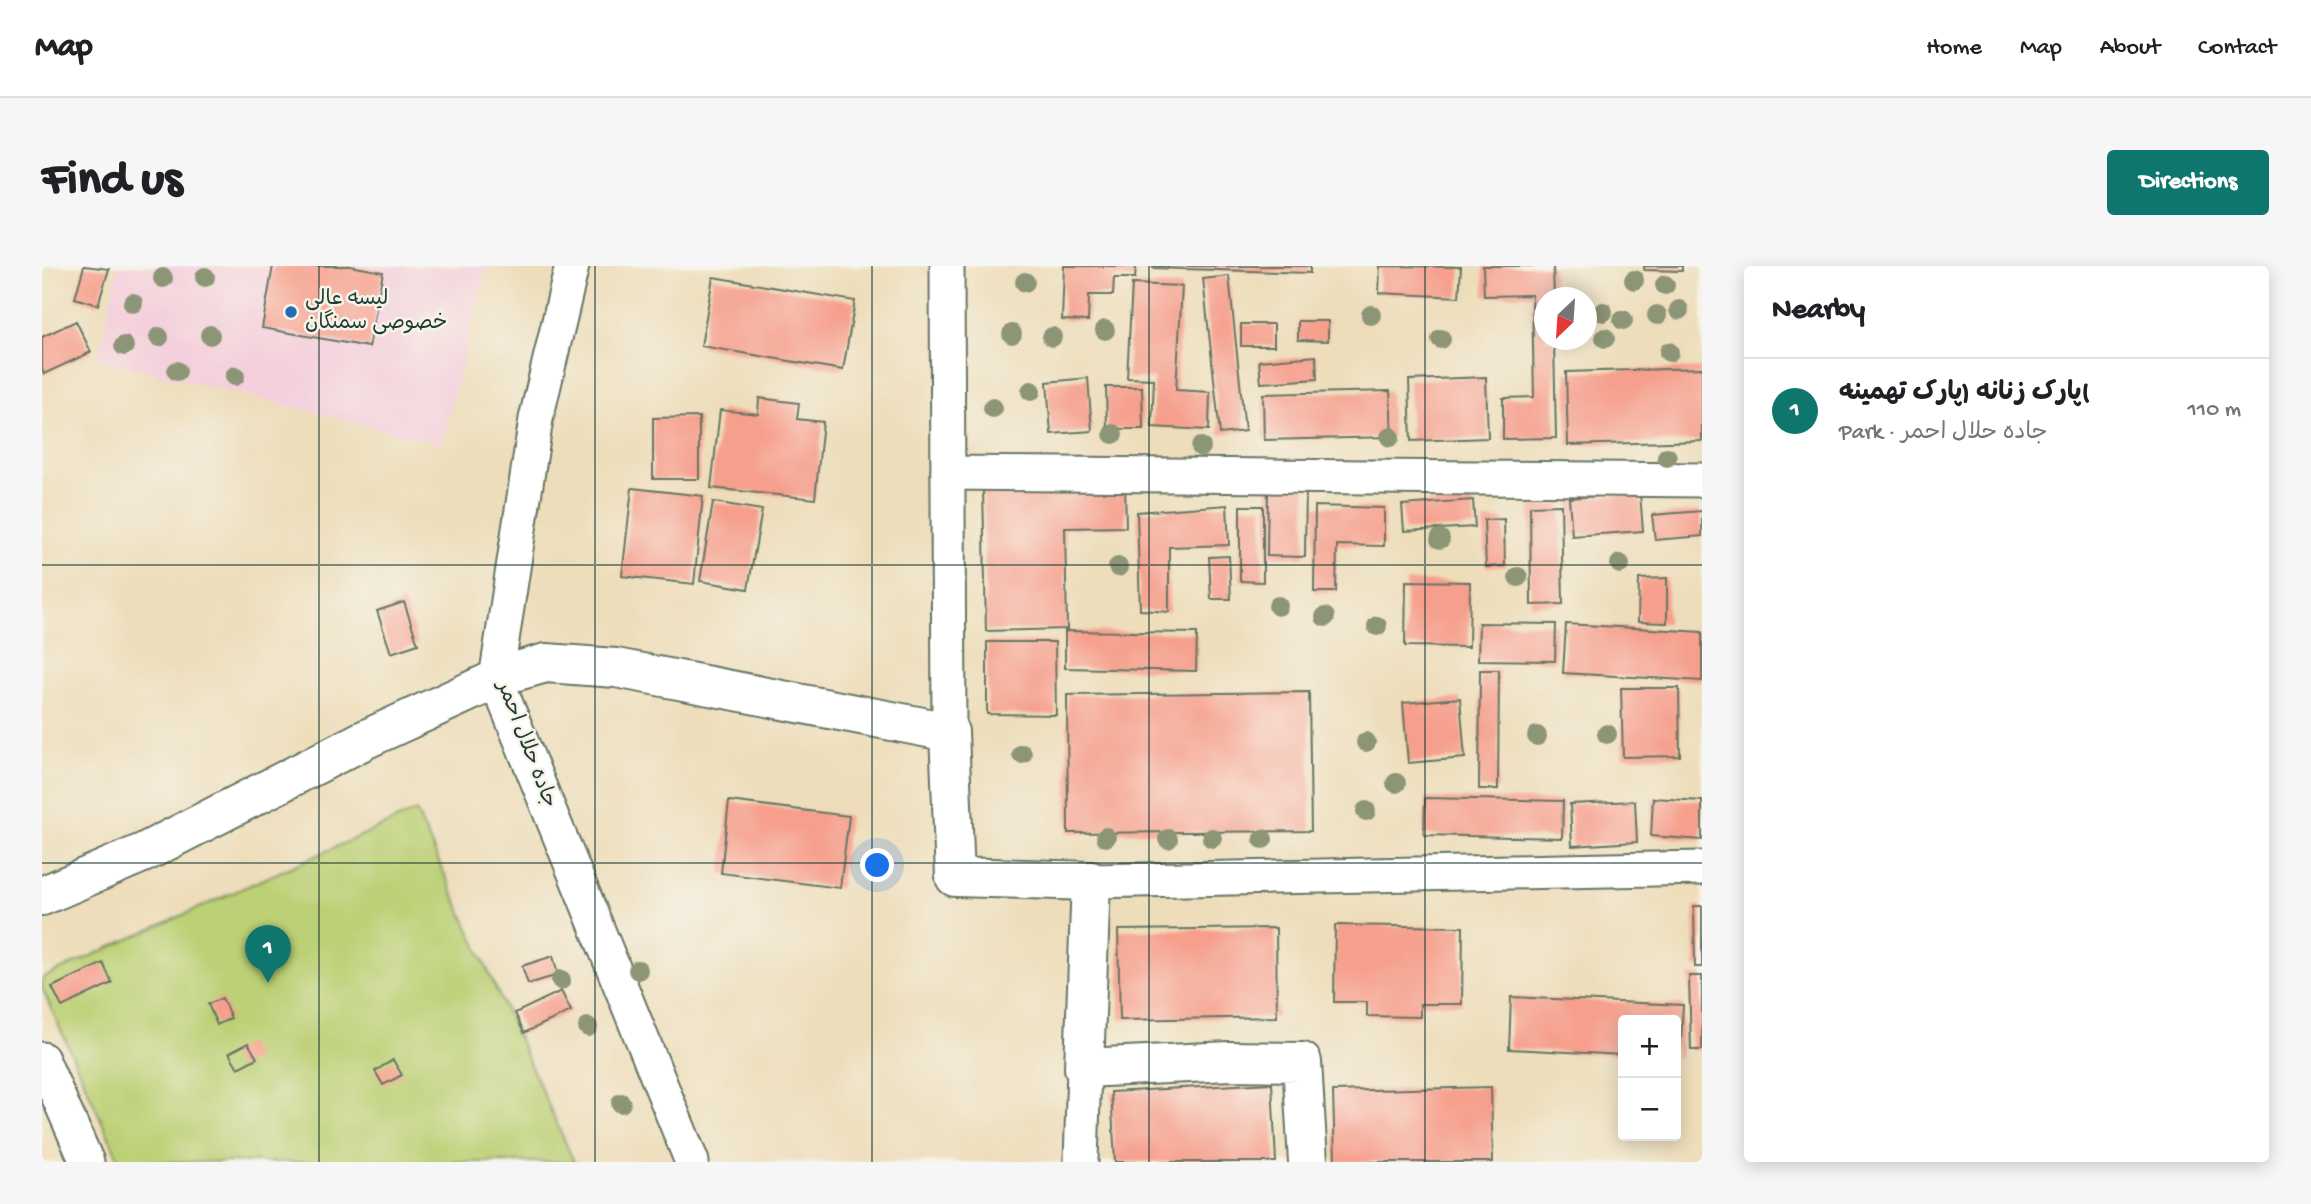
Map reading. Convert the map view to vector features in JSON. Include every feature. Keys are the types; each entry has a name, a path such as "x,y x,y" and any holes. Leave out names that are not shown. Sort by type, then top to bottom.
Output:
{"street":[{"name":"جاده حلال احمر","path":"572,266 536,419 496,679 692,1162"},
{"path":"947,266 949,732 955,877 1091,881 1702,868"},
{"path":"948,473 1702,481"},
{"path":"42,896 145,852 364,740 496,679 546,663 616,668 949,732"},
{"path":"1081,1162 1091,881"},
{"path":"42,1059 87,1162"},
{"path":"1084,1068 1230,1061 1302,1062 1308,1162"}],"shaded area":[{"name":"لیسه عالی خصوصی سمنگان","path":"118,266 486,266 442,444 98,359"}],"green space":[{"path":"416,811 574,1162 120,1162 42,988 42,978"}],"building":[{"path":"84,266 109,269 98,305 75,298"},
{"path":"273,266 350,266 383,272 369,347 262,328"},
{"path":"1064,266 1136,266 1135,278 1114,278 1113,295 1089,295 1088,321 1062,320"},
{"path":"1310,266 1310,273 1153,268"},
{"path":"1380,266 1461,267 1459,297 1379,293"},
{"path":"1483,266 1553,266 1554,287 1534,287 1534,350 1554,350 1556,438 1503,439 1503,398 1534,397 1532,295 1484,296"},
{"path":"1644,266 1682,266 1682,271 1644,270"},
{"path":"1229,276 1245,431 1220,434 1203,279"},
{"path":"713,277 855,301 843,370 701,346"},
{"path":"1132,284 1182,286 1176,390 1210,392 1209,430 1152,427 1154,379 1127,378"},
{"path":"76,321 91,352 44,374 42,337"},
{"path":"1298,321 1328,321 1328,341 1298,340"},
{"path":"1241,324 1274,324 1274,346 1241,346"},
{"path":"1316,356 1317,379 1261,383 1259,361"},
{"path":"1702,368 1702,441 1568,445 1566,372"},
{"path":"1486,377 1488,438 1411,441 1409,380"},
{"path":"1088,378 1092,431 1051,434 1047,382"},
{"path":"1106,387 1142,387 1143,429 1107,429"},
{"path":"1390,391 1392,437 1264,440 1263,394"},
{"path":"759,398 799,403 797,419 823,422 815,499 711,488 720,410 758,414"},
{"path":"699,417 699,479 653,479 653,418"},
{"path":"1125,485 1126,527 1065,528 1067,629 986,631 983,487"},
{"path":"1268,485 1306,486 1305,557 1267,556"},
{"path":"632,488 703,496 694,584 622,576"},
{"path":"1640,493 1643,531 1572,536 1569,498"},
{"path":"1473,500 1475,527 1404,531 1402,505"},
{"path":"713,502 762,510 748,589 700,581"},
{"path":"1227,505 1229,545 1169,547 1169,612 1140,610 1137,512"},
{"path":"1561,505 1563,604 1531,605 1530,506"},
{"path":"1240,506 1263,506 1263,582 1240,581"},
{"path":"1315,506 1384,508 1384,546 1337,545 1336,592 1314,592"},
{"path":"1702,511 1702,536 1655,540 1652,515"},
{"path":"1504,519 1505,566 1486,567 1484,520"},
{"path":"1229,556 1231,599 1211,599 1209,557"},
{"path":"1667,578 1667,623 1638,622 1639,579"},
{"path":"1406,581 1470,582 1469,647 1405,646"},
{"path":"404,602 418,644 391,653 377,611"},
{"path":"1479,623 1556,624 1555,661 1478,660"},
{"path":"1566,624 1702,632 1702,681 1563,673"},
{"path":"1065,631 1197,633 1196,671 1065,668"},
{"path":"987,642 1055,642 1056,715 987,714"},
{"path":"1480,670 1499,670 1498,789 1479,789"},
{"path":"1621,688 1679,688 1680,756 1623,757"},
{"path":"1309,692 1311,831 1068,833 1067,695"},
{"path":"1460,698 1465,758 1408,763 1403,703"},
{"path":"1425,798 1563,801 1562,838 1424,835"},
{"path":"1653,798 1702,801 1702,840 1651,836"},
{"path":"729,801 849,816 840,888 721,873"},
{"path":"1635,801 1637,842 1572,846 1570,804"},
{"path":"1694,906 1702,906 1702,967 1695,967"},
{"path":"1335,925 1463,927 1462,1004 1420,1004 1420,1017 1367,1016 1367,1002 1334,1002"},
{"path":"1276,928 1277,1017 1120,1020 1118,930"},
{"path":"553,956 558,975 528,984 522,966"},
{"path":"103,963 112,983 62,1007 52,987"},
{"path":"1689,976 1702,976 1702,1050 1691,1050"},
{"path":"561,991 571,1011 524,1033 515,1013"},
{"path":"1511,997 1683,1005 1681,1040 1681,1015 1618,1015 1618,1055 1509,1049"},
{"path":"222,998 231,1018 217,1025 208,1004"},
{"path":"248,1043 257,1058 238,1068 229,1053"},
{"path":"393,1060 402,1075 383,1085 375,1071"},
{"path":"1272,1083 1276,1162 1115,1162 1111,1092"},
{"path":"1491,1087 1493,1162 1335,1162 1333,1091"}],"place":[{"name":"لیسه عالی خصوصی سمنگان","path":"291,312"},
{"name":"پارک زنانه (پارک تهمینه(","path":"268,983"}]}
